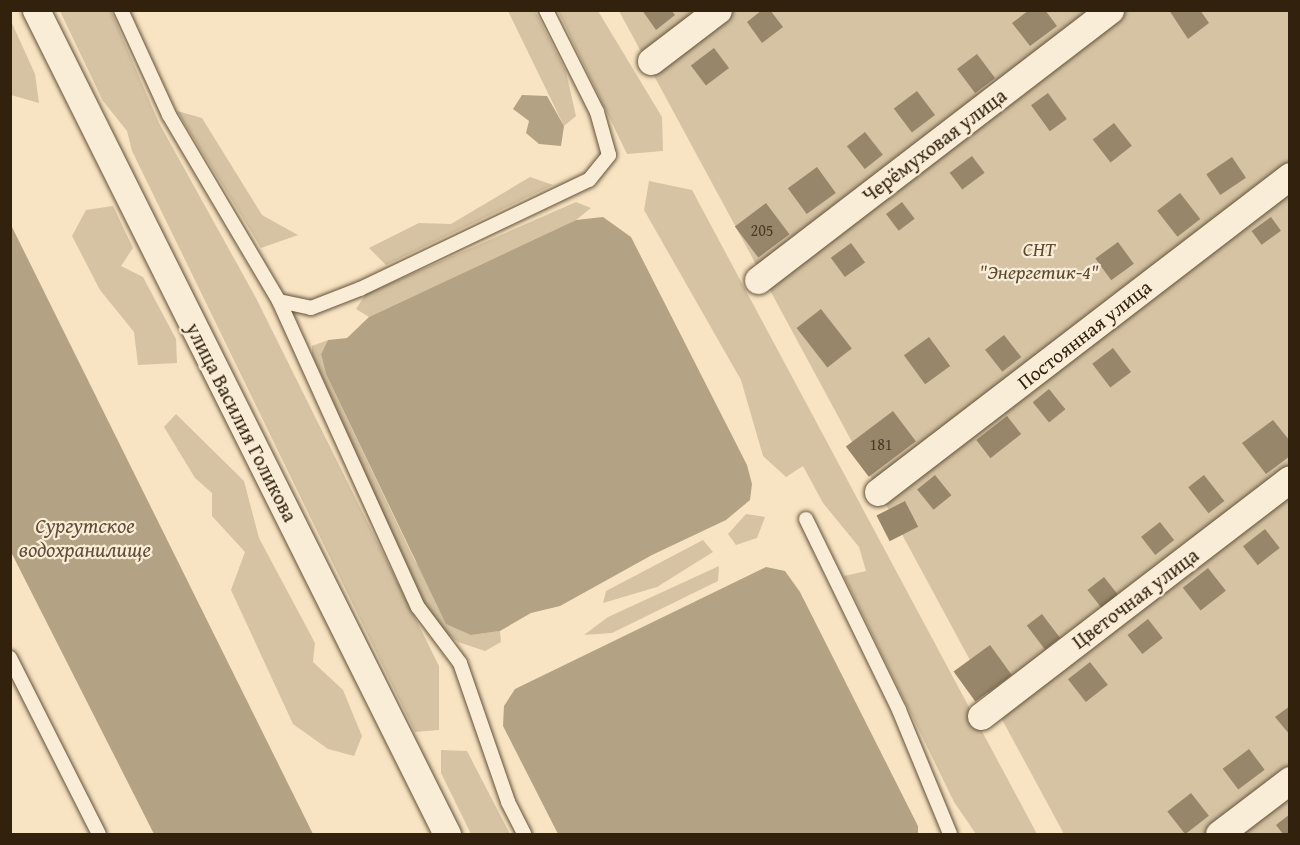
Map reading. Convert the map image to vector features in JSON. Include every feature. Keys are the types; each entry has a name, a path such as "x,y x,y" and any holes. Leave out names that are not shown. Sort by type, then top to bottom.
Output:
{"street":[{"name":"улица Василия Голикова","path":"36,10 447,834"},
{"path":"651,61 718,10"},
{"name":"Черёмуховая улица","path":"758,280 1110,10"},
{"name":"Постоянная улица","path":"878,492 1290,176"},
{"name":"Цветочная улица","path":"981,716 1290,479"},
{"path":"1220,834 1290,780"}],"lane":[{"path":"121,10 169,115 279,301 418,607 460,663 508,802 524,834"},
{"path":"279,301 310,308 360,289 589,180 609,155 597,112 546,10"},
{"path":"806,519 899,710 950,834"},
{"path":"10,658 99,834"}],"green space":[{"path":"60,11 111,11 159,123 256,298 439,666 439,730 415,732 132,151 127,131 103,101"},
{"path":"508,11 535,11 566,72 576,116 564,126"},
{"path":"558,11 598,11 662,117 663,151 627,154"},
{"name":"СНТ \"Энергетик-4\"","path":"619,11 1289,11 1289,834 1064,834"},
{"path":"11,21 35,74 39,103 11,95"},
{"path":"177,111 202,118 262,215 298,235 261,248"},
{"path":"530,177 553,185 386,265 369,248 419,223 451,224"},
{"path":"649,181 692,190 1037,834 976,834 954,802 844,576 866,571 859,547 823,503 803,466 786,477 763,456 741,380 644,210"},
{"path":"576,202 591,208 576,220 369,317 356,309 366,294"},
{"path":"113,206 133,248 121,266 143,277 176,339 177,363 138,365 134,332 100,290 72,236 86,210"},
{"path":"328,340 321,354 326,374 415,561 471,635 500,631 501,642 485,651 458,642 442,630 421,599 312,354 312,346"},
{"path":"176,414 244,481 259,538 315,643 313,662 343,690 362,736 354,756 328,749 293,724 231,590 245,552 212,516 212,493 195,478 164,427"},
{"path":"746,514 765,517 757,538 736,545 728,534"},
{"path":"703,540 713,552 657,587 603,603 606,591"},
{"path":"719,566 718,581 612,633 584,635 608,617"},
{"path":"441,750 467,751 510,834 471,834 441,773"}],"water":[{"path":"522,95 547,96 564,126 561,146 539,144 526,133 529,121 513,109"},
{"path":"603,217 631,237 747,465 752,484 750,500 726,520 652,555 560,606 531,613 500,631 471,635 446,624 326,374 321,354 328,340 347,338 369,317 576,220"},
{"name":"Сургутское водохранилище","path":"10,225 313,834 154,834 11,552"},
{"path":"766,567 785,571 800,592 918,826 918,834 558,834 503,726 504,706 515,689"}],"building":[{"path":"642,10 671,10 675,15 656,30"},
{"path":"762,10 770,10 783,27 762,43 747,22"},
{"path":"1029,10 1045,10 1057,26 1030,46 1012,23"},
{"path":"1169,10 1200,10 1209,23 1188,39"},
{"path":"714,48 729,68 706,85 691,65"},
{"path":"977,54 995,78 975,93 957,69"},
{"path":"917,91 935,115 912,132 894,108"},
{"path":"1048,93 1067,119 1050,131 1031,105"},
{"path":"1114,123 1132,146 1111,162 1093,140"},
{"path":"865,132 883,155 865,169 847,146"},
{"path":"972,156 985,173 962,190 950,173"},
{"path":"1232,157 1246,178 1220,195 1206,174"},
{"path":"817,167 836,193 807,214 788,188"},
{"path":"1180,193 1200,219 1177,237 1157,211"},
{"path":"902,202 915,219 899,231 886,214"},
{"path":"766,203 789,234 758,258 735,226"},
{"path":"1271,217 1281,231 1262,245 1252,231"},
{"path":"1118,242 1134,264 1111,280 1095,258"},
{"path":"851,243 865,262 845,277 831,258"},
{"path":"821,309 852,348 827,367 797,328"},
{"path":"1004,335 1021,357 1002,372 985,350"},
{"path":"929,337 950,366 925,384 904,355"},
{"path":"1113,348 1131,372 1110,388 1092,364"},
{"path":"1049,389 1065,409 1049,422 1033,402"},
{"path":"893,411 916,441 869,477 846,447"},
{"path":"1007,416 1021,434 990,458 976,440"},
{"path":"1273,420 1290,441 1290,456 1266,474 1242,443"},
{"path":"935,475 951,495 933,510 917,489"},
{"path":"1204,475 1224,501 1209,513 1188,487"},
{"path":"905,501 918,527 890,541 876,516"},
{"path":"1160,522 1174,540 1155,555 1141,537"},
{"path":"1265,529 1280,548 1258,565 1243,546"},
{"path":"1208,568 1226,591 1201,611 1183,588"},
{"path":"1104,577 1118,595 1102,608 1087,590"},
{"path":"1042,614 1060,638 1045,649 1027,625"},
{"path":"1148,619 1163,638 1142,654 1128,635"},
{"path":"990,645 1012,675 975,701 954,671"},
{"path":"1090,662 1108,685 1086,702 1068,679"},
{"path":"1290,706 1290,735 1275,717"},
{"path":"1249,749 1265,770 1238,790 1223,769"},
{"path":"1191,793 1209,816 1185,834 1167,811"},
{"path":"1290,814 1290,834 1283,834 1276,825"}]}
